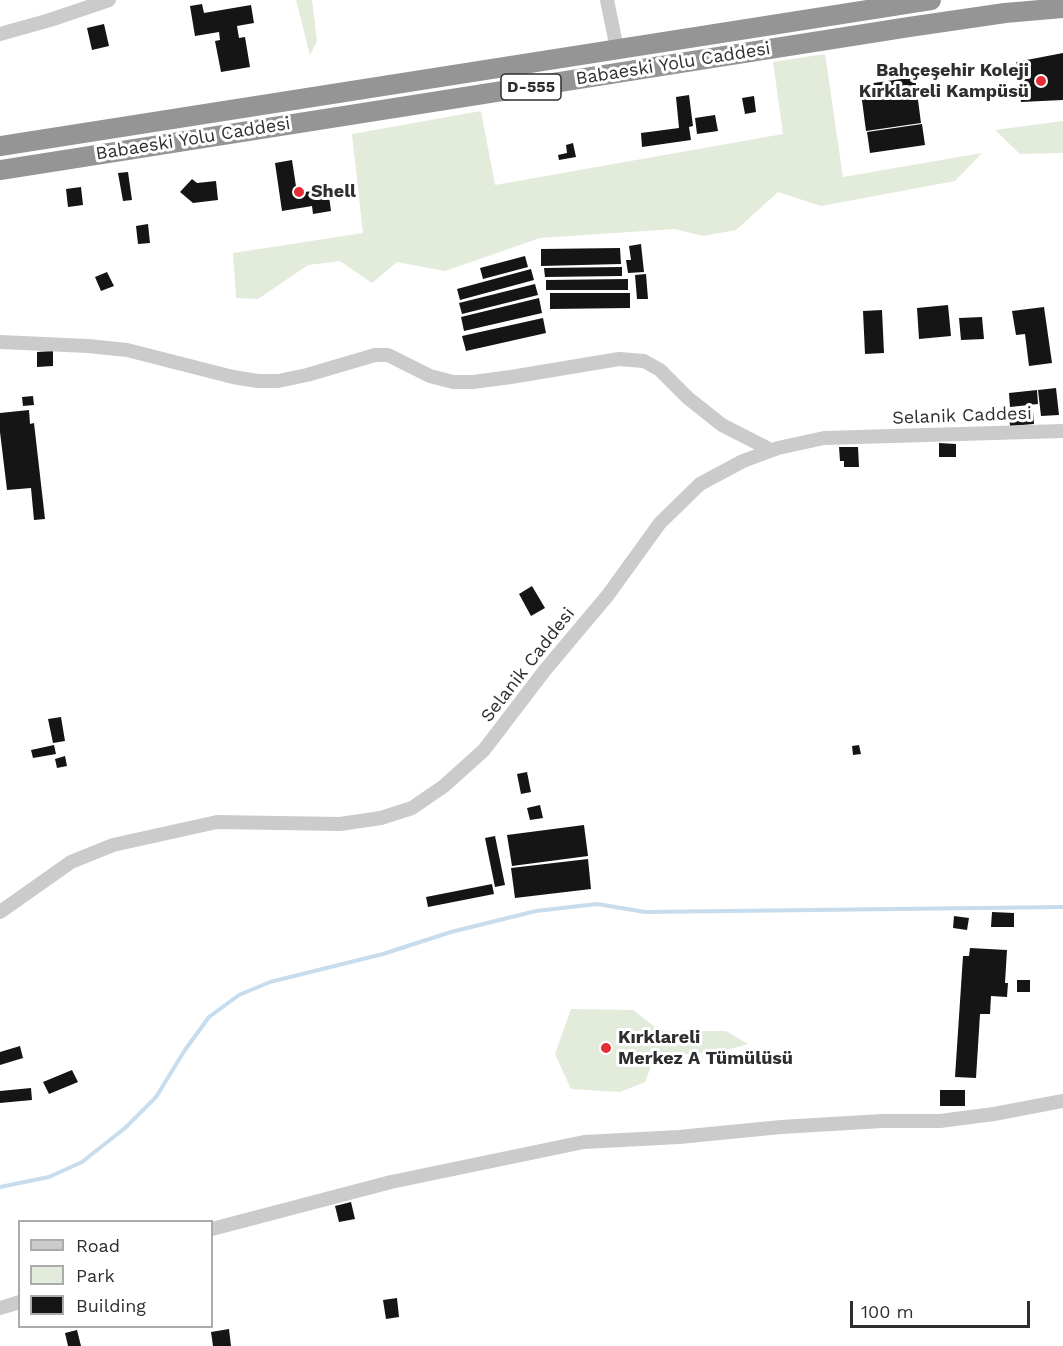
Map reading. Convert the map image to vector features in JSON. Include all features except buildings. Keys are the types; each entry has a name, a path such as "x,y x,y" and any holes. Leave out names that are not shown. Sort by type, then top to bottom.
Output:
{"highway":[{"name":"Babaeski Yolu Caddesi","path":"0,146 932,0"},
{"name":"Babaeski Yolu Caddesi","path":"0,170 909,27 1005,13 1063,8"}],"street":[{"path":"0,34 50,21 109,0"},
{"path":"607,0 617,49"},
{"path":"0,342 127,350 233,377 258,381 278,381 307,375 375,355 388,356 422,373 453,382 511,377 619,359 644,361 660,370 688,398 722,425 771,450"},
{"name":"Selanik Caddesi","path":"0,912 71,862 113,845 217,822 340,824 381,818 412,808 444,786 484,750 545,669 608,595 660,523 700,484 743,461 771,450 824,438 1063,430"},
{"path":"213,1229 391,1182 584,1142 679,1137 871,1121 940,1121 1063,1101"},
{"path":"0,1308 18,1303"}],"green space":[{"path":"296,0 312,0 317,41 310,55"},
{"path":"825,54 843,177 982,153 955,181 821,206 778,192 736,230 703,236 675,229 540,238 445,271 397,262 372,283 340,261 308,265 258,299 236,298 233,253 363,233 352,134 481,111 495,185 783,134 773,62"},
{"path":"1063,121 1063,153 1020,154 995,130"},
{"path":"571,1009 633,1010 660,1031 726,1031 748,1044 719,1052 655,1056 645,1082 620,1092 571,1089 555,1054"}],"waterway":[{"path":"0,1187 49,1177 82,1162 125,1128 156,1097 209,1017 239,995 270,982 383,954 451,932 536,911 597,904 645,912 1063,907"}],"place":[{"name":"Bahçeşehir Koleji Kırklareli Kampüsü","path":"1041,81"},
{"name":"Shell","path":"299,192"},
{"name":"Kırklareli Merkez A Tümülüsü","path":"606,1048"}]}
